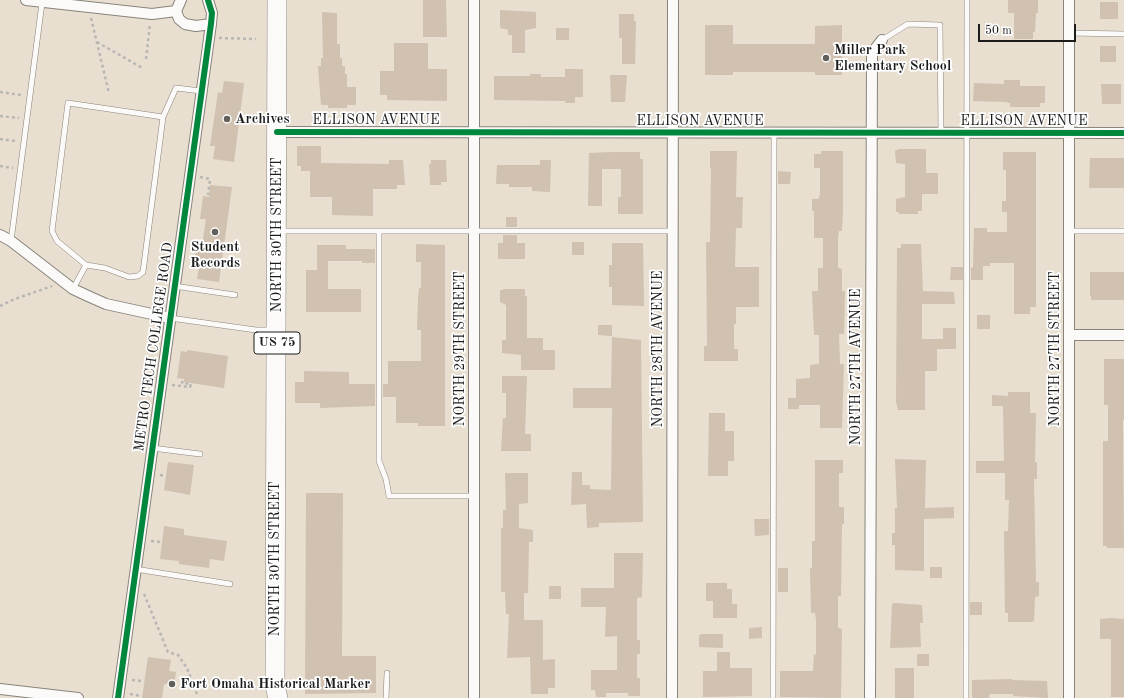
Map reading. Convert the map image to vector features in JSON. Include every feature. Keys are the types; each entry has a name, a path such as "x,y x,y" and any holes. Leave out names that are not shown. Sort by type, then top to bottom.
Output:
{"highway":[{"name":"NORTH 30TH STREET","path":"275,694 277,0"}],"street":[{"path":"26,0 86,8 152,14 176,11"},
{"path":"181,0 176,11 179,19 185,24 196,26 211,24"},
{"name":"METRO TECH COLLEGE ROAD","path":"118,698 211,24 212,12 208,0"},
{"name":"NORTH 29TH STREET","path":"474,0 474,698"},
{"name":"NORTH 28TH AVENUE","path":"672,698 673,0"},
{"name":"NORTH 27TH STREET","path":"1069,0 1069,698"},
{"name":"NORTH 27TH AVENUE","path":"870,698 870,133 872,53 882,40"},
{"name":"ELLISON AVENUE","path":"277,132 1124,133"},
{"name":"METRO TECH COLLEGE ROAD","path":"0,235 11,241 73,289 106,304 170,318"},
{"path":"1069,335 1124,335"},
{"path":"0,689 29,695 78,698"}],"lane":[{"path":"966,698 967,0"},
{"path":"11,241 42,2"},
{"path":"882,40 908,24 940,25 941,133"},
{"path":"1069,34 1124,34"},
{"path":"163,116 68,104 52,231 57,241 86,265 105,268 129,277 138,276 143,272 163,116 176,88 201,92"},
{"path":"773,698 774,133"},
{"path":"277,231 673,231"},
{"path":"379,231 379,461 386,479 388,496 474,496"},
{"path":"1069,231 1124,231"},
{"path":"73,289 86,265"},
{"path":"174,286 235,295"},
{"path":"170,318 256,330 277,330"},
{"path":"152,448 200,454"},
{"path":"135,569 230,584"},
{"path":"386,673 386,698"}],"path":[{"path":"86,8 91,16 108,93"},
{"path":"146,59 152,14"},
{"path":"218,38 256,39"},
{"path":"97,41 144,69"},
{"path":"0,92 19,94"},
{"path":"0,116 16,118"},
{"path":"0,139 16,141"},
{"path":"1,167 9,167"},
{"path":"199,177 210,179 208,195"},
{"path":"0,306 28,294 64,282"},
{"path":"172,385 190,387 191,384 182,383 182,381"},
{"path":"151,541 161,542"},
{"path":"144,594 168,652 178,655 187,668 198,697"},
{"path":"132,680 142,681"},
{"path":"130,694 141,696"}],"building":[{"path":"423,0 446,0 447,37 423,37"},
{"path":"1008,0 1038,0 1038,13 1036,13 1033,39 1014,39 1014,13 1008,13"},
{"path":"1100,2 1118,2 1118,19 1100,19"},
{"path":"500,10 536,12 536,28 525,30 525,53 512,53 512,35 508,35 508,30 500,28"},
{"path":"322,12 337,13 337,44 340,44 340,58 342,58 342,66 345,66 345,74 347,74 347,87 356,87 356,105 347,105 347,108 328,108 328,105 321,105 318,66 321,66 321,58 323,58"},
{"path":"619,14 634,14 634,21 636,21 635,64 622,64 622,38 619,38"},
{"path":"705,25 733,25 733,44 815,44 815,26 842,25 842,75 815,75 815,72 733,72 733,75 705,75"},
{"path":"556,28 569,28 569,40 556,40"},
{"path":"394,43 428,43 428,69 447,69 447,101 387,100 387,95 380,95 380,71 394,71"},
{"path":"1100,46 1116,46 1116,62 1100,62"},
{"path":"565,69 583,69 583,97 575,97 575,103 565,103 565,101 494,100 494,76 530,76 530,74 541,74 541,77 565,77"},
{"path":"610,75 627,75 625,102 611,102"},
{"path":"1004,80 1020,80 1020,86 1045,86 1045,103 1040,103 1040,107 1010,107 1010,103 1004,102 973,101 974,83 1004,84"},
{"name":"Archives","path":"224,81 244,83 234,162 213,159 215,146 210,146 218,92 222,93"},
{"path":"1101,84 1121,84 1121,104 1102,104"},
{"path":"297,146 321,146 321,163 389,164 389,160 403,160 405,185 397,185 397,189 373,189 373,216 332,215 332,197 310,197 310,171 301,171 301,166 297,166"},
{"path":"899,149 926,149 926,173 938,173 938,194 922,194 922,211 918,211 918,214 899,214 899,212 896,212 896,199 905,197 905,164 896,163 895,151"},
{"path":"710,151 737,151 736,197 743,197 742,228 736,228 735,267 759,267 759,307 736,307 734,349 738,349 738,361 704,361 704,346 707,346 706,242 710,242"},
{"path":"821,151 843,151 842,231 839,231 838,238 838,268 842,269 842,291 845,291 844,334 839,334 840,364 844,364 842,428 820,428 820,405 799,405 799,409 788,409 788,398 796,398 796,379 810,378 810,365 819,364 819,335 814,335 812,291 818,291 818,268 823,268 823,238 814,238 814,211 812,211 812,199 818,199 820,195 820,168 814,168 814,154 821,154"},
{"path":"640,152 640,159 643,159 643,214 618,214 618,197 621,197 621,169 602,169 602,206 588,206 589,153"},
{"path":"1003,152 1036,152 1036,307 1030,307 1030,314 1014,314 1014,263 990,263 990,266 983,266 983,280 971,280 971,268 973,267 974,228 987,228 987,232 1007,232 1007,212 1002,212 1002,201 1006,201 1006,170 1003,170"},
{"path":"1090,158 1124,158 1124,188 1089,188"},
{"path":"431,160 446,160 447,182 441,182 441,185 430,185 429,164 431,164"},
{"path":"540,160 551,160 550,192 532,191 532,187 509,187 509,184 496,184 497,165 540,165"},
{"path":"778,171 791,172 790,184 778,184"},
{"name":"Student Records","path":"210,185 232,187 219,282 197,279 199,267 193,267 197,244 202,245 206,219 200,219 203,196 209,197"},
{"path":"506,217 517,217 517,227 506,227"},
{"path":"503,235 517,235 517,243 525,243 525,259 498,259 498,243 503,243"},
{"path":"572,242 584,242 584,255 572,255"},
{"path":"612,243 643,243 644,306 612,305 612,287 609,287 609,265 612,265"},
{"path":"416,244 445,245 445,426 418,426 418,423 396,423 396,397 383,397 383,384 388,384 388,361 421,361 421,330 417,330 418,297 419,288 421,288 421,262 416,262"},
{"path":"901,244 921,244 923,291 954,292 955,304 922,304 922,339 943,339 943,328 956,328 956,349 937,349 937,371 925,371 925,410 898,410 896,402 897,248 901,248"},
{"path":"317,245 346,245 346,249 375,249 375,263 362,263 362,261 328,261 328,289 361,289 361,312 306,312 306,270 317,270"},
{"path":"951,267 963,267 963,280 950,280"},
{"path":"1090,272 1124,272 1124,300 1091,300"},
{"path":"525,289 525,296 527,296 527,338 543,338 543,350 555,350 555,370 521,370 521,355 502,353 502,340 506,340 506,305 500,302 500,290"},
{"path":"977,315 990,315 990,329 977,329"},
{"path":"598,325 612,325 612,336 598,335"},
{"path":"612,337 641,340 643,522 599,523 599,527 587,528 586,504 571,505 572,472 582,472 582,485 590,485 590,489 611,490 612,408 573,408 573,388 611,388"},
{"path":"187,350 228,356 224,388 184,382 184,379 177,378 181,351 187,352"},
{"path":"1104,359 1124,359 1124,548 1107,548 1107,546 1103,546 1103,441 1108,441 1108,405 1104,405"},
{"path":"304,371 349,372 349,384 375,384 375,406 320,408 320,403 295,403 295,382 304,382"},
{"path":"502,376 527,376 525,434 531,434 531,451 501,451 503,418 506,418 506,393 502,393"},
{"path":"1008,392 1030,392 1030,413 1036,413 1035,462 1037,462 1037,479 1034,479 1036,582 1039,582 1039,596 1035,597 1034,621 1031,622 1008,622 1008,613 1005,613 1004,531 1008,531 1009,500 1005,500 1005,473 976,473 976,461 1004,461 1003,406 992,406 992,395 1008,396"},
{"path":"709,413 725,413 725,431 734,431 734,461 728,461 728,476 708,476"},
{"path":"895,459 926,460 925,508 954,507 954,518 924,519 924,571 895,570 895,545 892,545 892,533 895,533 895,508 897,508"},
{"path":"815,460 843,460 843,473 839,473 839,507 844,507 844,524 842,524 841,596 838,596 838,628 842,629 841,698 780,697 780,671 813,671 814,654 816,655 816,620 815,613 811,613 810,568 812,568 812,541 815,541"},
{"path":"168,462 194,465 190,495 164,490"},
{"path":"505,473 528,473 528,503 519,504 519,528 533,530 533,542 529,542 528,593 524,593 524,620 543,620 543,660 555,659 555,688 548,688 548,694 531,694 530,657 507,658 509,614 506,614 505,592 501,592 501,528 503,528 503,510 506,510"},
{"path":"306,493 343,493 342,656 376,656 376,693 305,694"},
{"path":"754,519 769,519 769,535 755,536"},
{"path":"164,526 184,529 184,535 227,541 224,561 210,559 209,568 179,564 179,561 160,559"},
{"path":"614,553 643,553 642,597 637,598 637,640 640,640 640,654 637,654 637,678 640,678 640,696 628,696 628,693 606,693 606,697 596,697 595,690 591,690 591,670 617,670 617,636 605,637 606,607 581,607 581,588 614,588"},
{"path":"930,567 942,567 942,578 930,578"},
{"path":"778,568 788,568 788,592 778,592"},
{"path":"706,583 727,583 727,589 732,589 732,604 737,604 737,618 713,618 713,601 706,601"},
{"path":"549,586 561,586 561,599 549,599"},
{"path":"970,602 982,602 982,615 970,615"},
{"path":"892,604 922,605 923,623 920,623 921,647 890,648"},
{"path":"1100,619 1124,619 1124,697 1111,697 1111,639 1100,639"},
{"path":"762,627 762,638 749,639 749,628"},
{"path":"723,634 723,648 699,647 699,635"},
{"path":"717,652 730,652 730,668 752,668 752,696 703,697 703,671 717,671"},
{"path":"917,654 929,654 929,666 917,666"},
{"path":"148,657 171,660 169,671 176,672 174,685 164,684 162,698 142,698"},
{"path":"895,668 914,668 914,698 895,698"},
{"path":"1012,679 1047,681 1048,698 1013,696 1013,694 990,694 989,698 973,698 972,696 972,680"}],"cycle path":[{"path":"118,698 211,24 212,13 208,0"},
{"path":"277,132 1124,133"}],"place":[{"name":"Miller Park Elementary School","path":"826,58"},
{"name":"Archives","path":"227,119"},
{"name":"Student Records","path":"215,232"},
{"name":"Fort Omaha Historical Marker","path":"172,684"}]}
